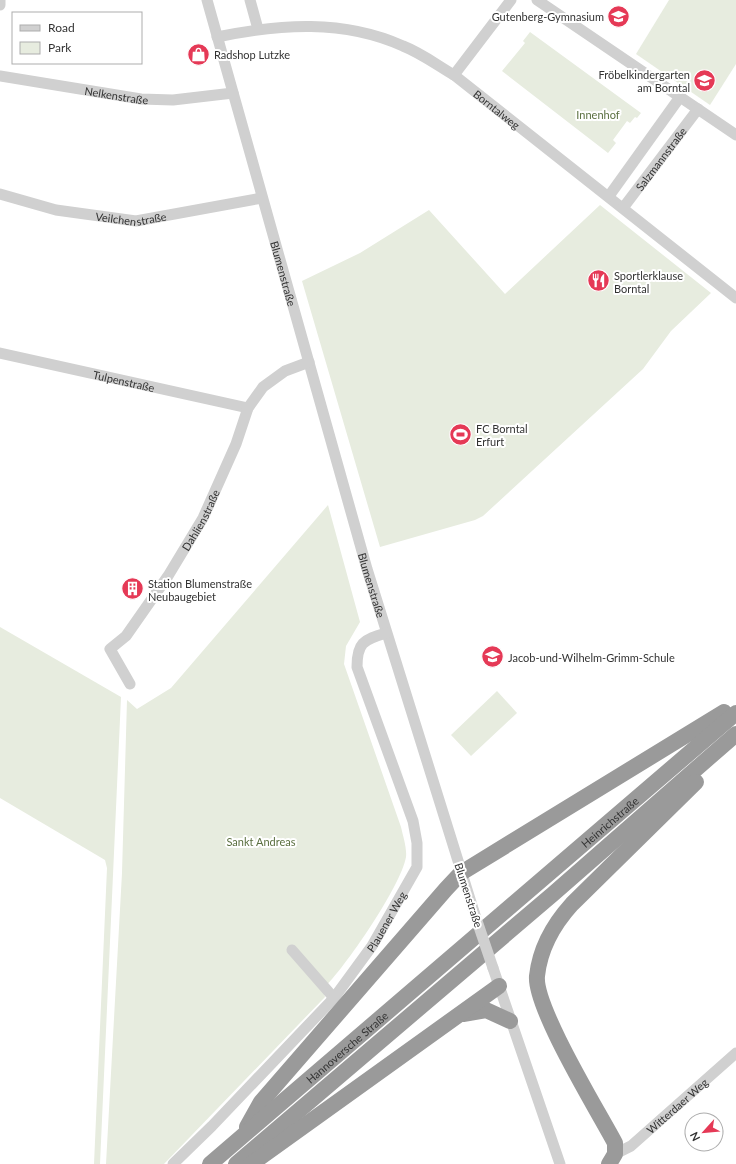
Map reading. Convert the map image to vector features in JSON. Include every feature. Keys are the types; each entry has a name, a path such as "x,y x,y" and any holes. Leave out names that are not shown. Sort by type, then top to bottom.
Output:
{"highway":[{"path":"242,1137 261,1102 446,889 462,873 736,705"},
{"name":"Heinrichstraße","path":"482,930 736,713"},
{"name":"Heinrichstraße","path":"489,948 736,734"},
{"path":"612,1159 615,1143 551,1024 541,998 537,978 543,946 557,921 572,904 708,769 712,754"},
{"name":"Hannoversche Straße","path":"210,1164 482,930"},
{"name":"Hannoversche Straße","path":"236,1164 489,948"},
{"path":"250,1164 499,986"},
{"path":"460,1015 486,1010 510,1021"}],"street":[{"path":"0,0 0,5"},
{"name":"Blumenstraße","path":"207,0 386,633 474,912 560,1164"},
{"path":"250,0 258,29"},
{"path":"454,75 511,0"},
{"path":"537,0 736,135"},
{"name":"Borntalweg","path":"217,37 258,29 306,25 367,33 404,46 454,75 609,196 736,298"},
{"name":"Nelkenstraße","path":"0,76 122,98 173,100 233,94"},
{"name":"Salzmannstraße","path":"609,196 680,97"},
{"name":"Salzmannstraße","path":"624,208 698,109"},
{"name":"Veilchenstraße","path":"0,194 56,210 136,221 262,198"},
{"name":"Tulpenstraße","path":"0,353 248,408"},
{"name":"Dahlienstraße","path":"130,684 110,649 126,636 168,576 203,518 236,444 248,408 263,387 285,371 309,362"},
{"name":"Plauener Weg","path":"173,1164 212,1126 334,998 372,946 417,867 417,843 413,821 356,667 357,653 361,644 371,637 386,633"},
{"path":"292,950 334,998"},
{"name":"Witterdaer Weg","path":"612,1159 631,1146 736,1053"}],"green space":[{"name":"Fröbelkindergarten am Borntal","path":"669,0 736,0 736,64 710,105 636,54"},
{"name":"Innenhof","path":"530,32 641,113 630,123 627,121 613,140 616,143 608,153 502,71 525,43 523,41"},
{"name":"FC Borntal Erfurt","path":"600,205 711,293 671,331 643,369 483,516 475,520 380,547 302,281 360,253 429,210 505,294"},
{"name":"Sankt Andreas","path":"328,505 360,622 346,646 344,664 401,827 406,853 402,870 383,906 358,946 345,964 323,989 325,997 164,1164 106,1164 122,873 127,700 137,709 171,688"},
{"path":"0,627 121,697 100,1164 94,1164 107,868 105,860 0,798"},
{"path":"497,691 517,713 471,756 451,735"}],"place":[{"name":"Gutenberg-Gymnasium","path":"619,16"},
{"name":"Radshop Lutzke","path":"198,54"},
{"name":"Fröbelkindergarten am Borntal","path":"705,80"},
{"name":"Sportlerklause Borntal","path":"598,281"},
{"name":"FC Borntal Erfurt","path":"460,434"},
{"name":"Station Blumenstraße Neubaugebiet","path":"133,589"},
{"name":"Jacob-und-Wilhelm-Grimm-Schule","path":"493,657"}]}
